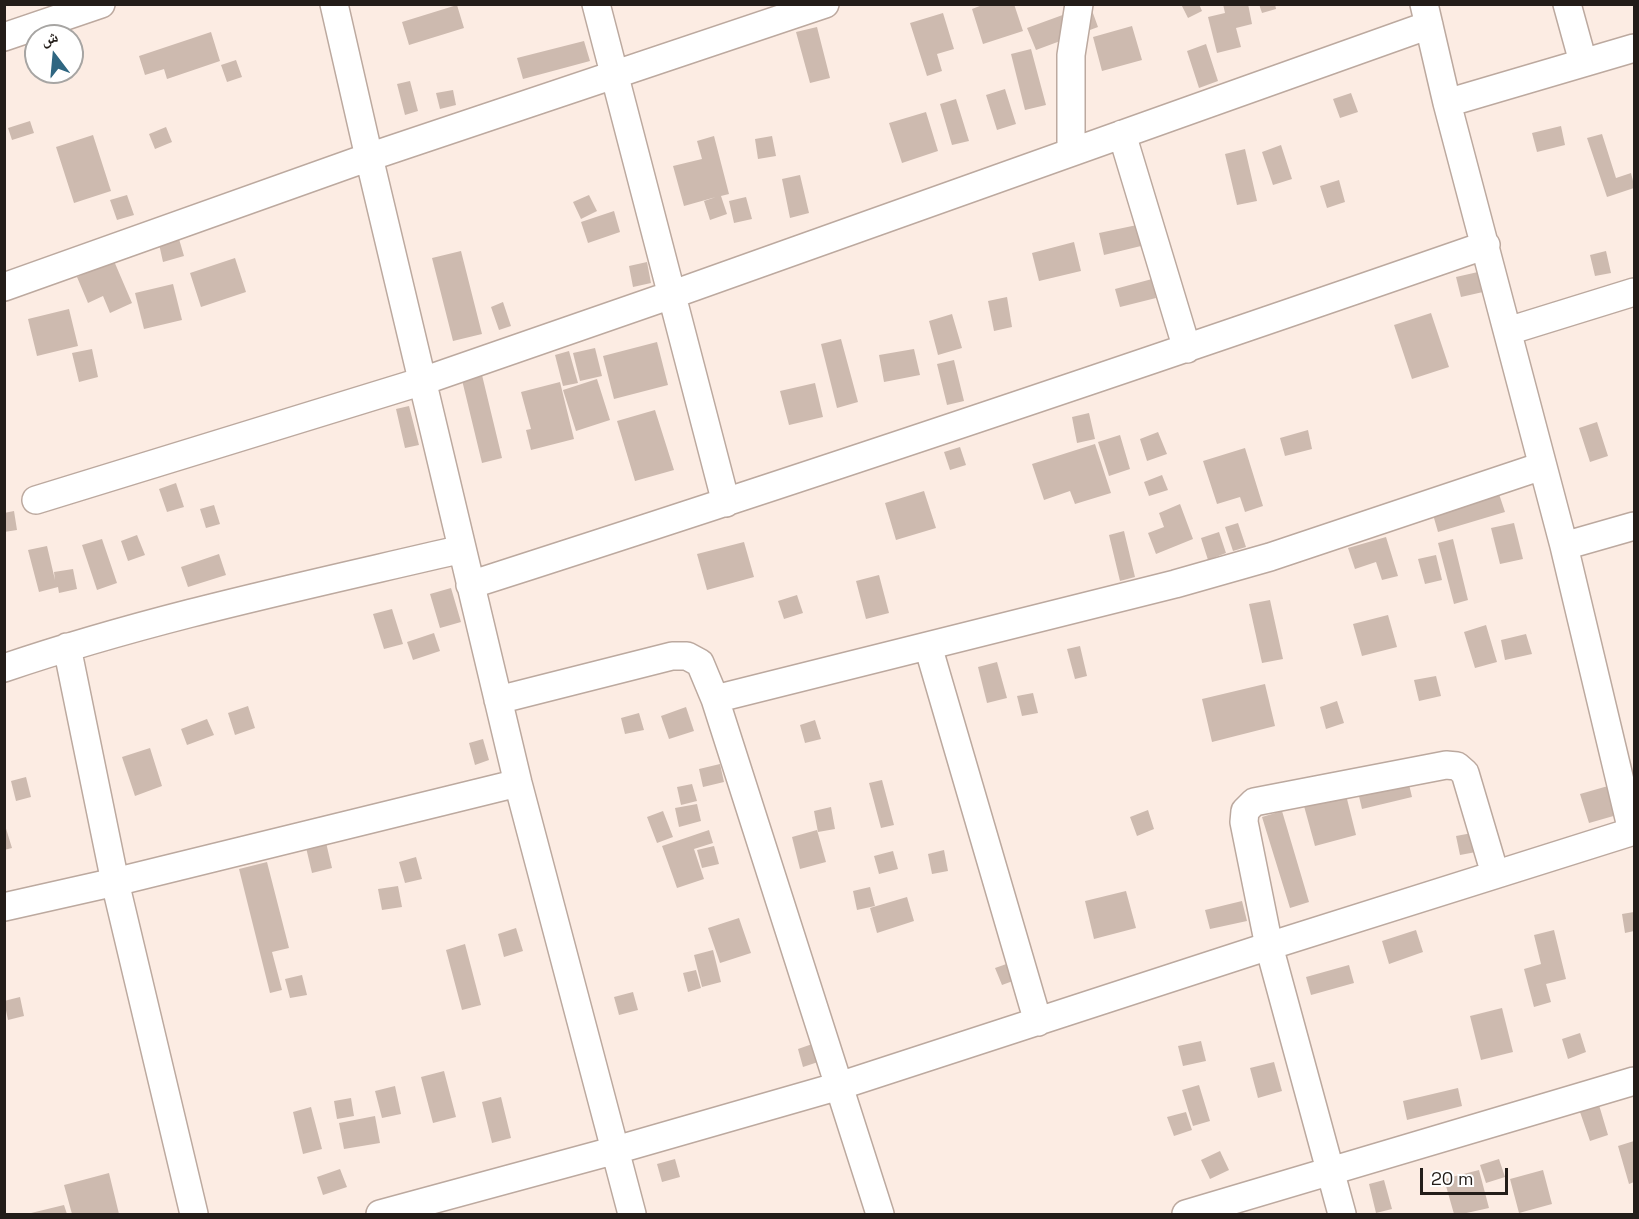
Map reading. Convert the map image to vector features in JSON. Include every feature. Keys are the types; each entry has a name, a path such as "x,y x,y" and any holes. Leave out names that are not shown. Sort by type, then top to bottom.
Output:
{"street":[{"path":"4,37 101,4"},
{"path":"334,4 518,783 632,1215"},
{"path":"596,4 726,503"},
{"path":"4,287 369,157 825,4"},
{"path":"1071,152 1071,55 1079,4"},
{"path":"1567,4 1583,62"},
{"path":"36,500 423,381 671,295 1122,134 1427,15 1447,103 1564,546 1633,831 1269,946 839,1086 380,1215"},
{"path":"1447,103 1635,48"},
{"path":"1122,134 1187,349"},
{"path":"470,585 726,503 1187,349 1486,245"},
{"path":"1508,331 1635,292"},
{"path":"715,699 1175,584 1270,557 1542,466"},
{"path":"1564,546 1635,525"},
{"path":"4,668 67,647 209,608 462,549"},
{"path":"928,646 1038,1022"},
{"path":"67,647 115,882 194,1215"},
{"path":"498,700 672,656 687,656 700,663 715,699 880,1215"},
{"path":"1342,1215 1269,946 1244,822 1245,811 1254,802 1446,765 1457,766 1465,773 1495,874"},
{"path":"4,907 518,783"},
{"path":"1186,1215 1635,1081"}],"building":[{"path":"985,4 1014,4 1023,31 983,44 972,9"},
{"path":"1181,4 1199,4 1202,11 1188,18"},
{"path":"1223,4 1248,4 1252,24 1236,28 1241,47 1217,53 1208,17 1225,13"},
{"path":"1259,4 1275,4 1276,9 1262,13"},
{"path":"457,5 464,28 409,45 402,22"},
{"path":"1090,5 1098,27 1036,50 1027,28"},
{"path":"943,13 954,49 937,54 942,71 927,76 910,23"},
{"path":"1132,26 1142,60 1102,71 1093,37"},
{"path":"817,27 830,78 810,83 796,32"},
{"path":"211,32 220,61 167,79 164,69 145,75 139,56"},
{"path":"584,41 590,61 523,79 517,58"},
{"path":"1206,44 1218,81 1199,88 1187,51"},
{"path":"1031,49 1046,105 1025,110 1011,54"},
{"path":"236,60 242,77 227,82 221,65"},
{"path":"410,81 418,111 405,115 397,84"},
{"path":"1005,89 1016,124 997,130 986,95"},
{"path":"453,90 456,105 440,109 436,93"},
{"path":"1351,93 1358,112 1340,118 1333,99"},
{"path":"956,99 969,141 952,145 940,104"},
{"path":"926,112 938,151 902,163 889,123"},
{"path":"30,121 34,133 12,140 8,128"},
{"path":"1561,126 1565,145 1537,152 1532,133"},
{"path":"166,127 172,142 155,149 149,134"},
{"path":"1602,134 1616,178 1631,173 1634,185 1634,188 1607,197 1587,138"},
{"path":"93,135 111,191 74,203 56,147"},
{"path":"714,136 729,194 721,196 727,214 710,220 704,201 716,197 684,206 673,166 702,159 697,141"},
{"path":"772,136 776,156 758,159 755,139"},
{"path":"1281,145 1292,179 1273,185 1262,152"},
{"path":"1245,149 1257,201 1237,205 1225,154"},
{"path":"800,175 809,213 790,218 782,179"},
{"path":"1339,180 1345,202 1327,208 1320,186"},
{"path":"127,195 134,215 117,220 110,200"},
{"path":"589,195 597,211 581,219 573,202"},
{"path":"746,197 752,219 734,223 729,201"},
{"path":"614,211 620,232 588,243 581,222"},
{"path":"1137,225 1141,246 1104,255 1099,233"},
{"path":"179,239 184,256 163,262 159,244"},
{"path":"1074,242 1081,271 1039,281 1032,253"},
{"path":"461,251 482,334 453,341 432,258"},
{"path":"1606,251 1611,273 1595,276 1590,255"},
{"path":"235,258 246,292 201,307 190,273"},
{"path":"114,261 132,303 110,313 103,296 88,303 77,277"},
{"path":"647,262 651,283 633,287 629,266"},
{"path":"1478,272 1483,292 1461,297 1456,277"},
{"path":"1152,279 1156,298 1120,307 1115,289"},
{"path":"173,284 182,320 144,329 135,293"},
{"path":"1007,297 1012,327 994,331 988,301"},
{"path":"503,302 511,326 499,330 491,307"},
{"path":"69,309 78,346 37,356 28,319"},
{"path":"1431,313 1449,367 1412,379 1394,325"},
{"path":"952,314 962,348 938,355 929,321"},
{"path":"841,339 858,402 837,408 821,344"},
{"path":"657,342 668,385 614,399 603,356"},
{"path":"595,348 602,376 580,381 573,353"},
{"path":"92,349 98,377 79,382 72,353"},
{"path":"914,349 920,375 884,382 879,355"},
{"path":"569,351 578,383 563,386 555,355"},
{"path":"954,360 964,401 947,405 937,364"},
{"path":"482,375 502,458 482,463 462,380"},
{"path":"597,379 610,420 576,431 563,390"},
{"path":"560,382 574,439 531,450 526,430 531,429 521,392"},
{"path":"815,383 823,417 789,425 780,391"},
{"path":"409,406 419,445 405,448 396,409"},
{"path":"655,410 674,470 635,481 617,421"},
{"path":"1089,413 1095,439 1077,443 1072,417"},
{"path":"1597,422 1608,456 1590,462 1579,428"},
{"path":"1308,430 1312,449 1285,456 1280,438"},
{"path":"1158,432 1167,454 1147,461 1140,439"},
{"path":"1120,435 1130,469 1109,476 1098,442"},
{"path":"1095,444 1111,493 1075,504 1070,491 1044,500 1032,464"},
{"path":"960,447 966,465 950,470 944,452"},
{"path":"1245,448 1263,506 1245,512 1240,497 1217,504 1203,461"},
{"path":"1162,475 1168,490 1149,496 1144,482"},
{"path":"176,483 184,507 167,512 159,489"},
{"path":"924,491 936,528 896,540 885,503"},
{"path":"1498,491 1505,512 1438,532 1432,511"},
{"path":"1180,504 1193,539 1156,554 1148,533 1164,527 1159,513"},
{"path":"214,505 220,524 206,528 200,509"},
{"path":"14,511 17,530 4,532 4,513"},
{"path":"1238,523 1246,547 1233,551 1225,527"},
{"path":"1514,523 1523,559 1500,564 1491,528"},
{"path":"1124,531 1135,577 1120,581 1109,535"},
{"path":"1219,532 1226,553 1208,560 1201,538"},
{"path":"137,535 145,555 128,561 121,541"},
{"path":"1386,537 1398,576 1382,580 1376,562 1355,569 1348,548"},
{"path":"102,539 117,583 97,590 82,545"},
{"path":"1453,539 1468,600 1454,604 1438,543"},
{"path":"744,542 754,577 707,590 697,554"},
{"path":"47,546 55,580 54,572 73,569 77,589 59,593 58,587 39,592 28,550"},
{"path":"219,554 226,575 188,587 181,567"},
{"path":"1436,555 1442,580 1425,584 1418,559"},
{"path":"879,575 889,613 866,619 856,581"},
{"path":"451,588 461,622 440,628 430,594"},
{"path":"797,595 803,613 784,619 778,601"},
{"path":"1270,600 1283,659 1262,663 1249,604"},
{"path":"392,609 403,644 384,649 373,614"},
{"path":"1388,615 1397,647 1362,656 1353,624"},
{"path":"1486,625 1497,662 1475,668 1464,632"},
{"path":"434,633 440,651 413,660 407,642"},
{"path":"1526,634 1532,654 1505,660 1501,640"},
{"path":"1080,646 1087,676 1075,679 1067,649"},
{"path":"997,662 1007,698 987,703 978,667"},
{"path":"1436,676 1441,696 1419,701 1414,680"},
{"path":"1265,684 1275,726 1212,742 1202,699"},
{"path":"1033,693 1038,713 1022,716 1017,696"},
{"path":"1337,701 1344,723 1326,729 1320,707"},
{"path":"248,706 255,728 235,735 228,713"},
{"path":"686,707 694,731 669,739 661,716"},
{"path":"639,713 644,730 625,734 621,718"},
{"path":"207,719 214,735 187,745 181,729"},
{"path":"815,720 821,739 805,743 800,725"},
{"path":"483,739 489,760 475,765 469,743"},
{"path":"150,748 162,786 135,796 122,757"},
{"path":"720,764 724,782 703,787 699,769"},
{"path":"1407,776 1412,797 1362,809 1357,788"},
{"path":"26,777 31,797 16,801 11,781"},
{"path":"882,780 894,825 881,828 869,783"},
{"path":"692,784 697,801 681,805 677,787"},
{"path":"1608,786 1617,815 1589,823 1580,794"},
{"path":"1346,795 1356,835 1315,846 1304,806"},
{"path":"697,804 701,821 679,827 675,808"},
{"path":"831,807 835,829 818,832 814,811"},
{"path":"1148,810 1154,829 1137,836 1130,817"},
{"path":"663,811 673,837 657,843 647,817"},
{"path":"1282,811 1309,902 1290,908 1262,817"},
{"path":"4,822 12,848 4,850"},
{"path":"709,830 713,843 694,849 704,879 677,888 662,846"},
{"path":"817,830 826,862 800,869 792,837"},
{"path":"1472,833 1476,852 1460,855 1456,836"},
{"path":"324,834 332,868 312,873 304,839"},
{"path":"714,846 719,864 702,868 697,850"},
{"path":"944,850 948,871 932,874 928,854"},
{"path":"893,851 898,869 879,874 874,856"},
{"path":"416,857 422,879 405,883 399,862"},
{"path":"267,862 289,948 272,952 282,990 270,993 239,869"},
{"path":"398,886 402,907 382,910 378,889"},
{"path":"870,887 875,906 857,910 853,891"},
{"path":"1126,891 1136,928 1094,939 1085,901"},
{"path":"907,897 914,921 877,933 870,908"},
{"path":"1242,901 1247,921 1210,929 1205,910"},
{"path":"1634,912 1634,931 1625,933 1622,914"},
{"path":"739,918 751,953 720,963 708,928"},
{"path":"516,928 523,951 504,957 498,934"},
{"path":"1416,930 1423,952 1389,964 1382,941"},
{"path":"1554,930 1566,979 1546,984 1551,1002 1534,1007 1524,969 1541,964 1534,935"},
{"path":"465,944 481,1005 462,1010 446,950"},
{"path":"713,950 721,982 702,987 694,955"},
{"path":"1015,961 1021,978 1002,985 995,968"},
{"path":"1349,965 1354,983 1311,995 1306,977"},
{"path":"696,970 701,988 688,992 683,973"},
{"path":"302,975 307,995 290,998 285,979"},
{"path":"633,992 638,1010 619,1015 614,997"},
{"path":"20,997 24,1016 8,1020 4,1001"},
{"path":"1502,1008 1513,1052 1481,1060 1470,1016"},
{"path":"1580,1033 1586,1052 1568,1059 1562,1039"},
{"path":"1201,1041 1206,1061 1183,1066 1178,1046"},
{"path":"818,1042 824,1060 803,1067 798,1049"},
{"path":"1274,1062 1282,1091 1258,1098 1250,1068"},
{"path":"444,1071 456,1117 433,1123 421,1077"},
{"path":"1199,1085 1210,1121 1193,1126 1182,1090"},
{"path":"395,1086 401,1114 382,1118 375,1091"},
{"path":"1458,1088 1462,1106 1407,1120 1403,1101"},
{"path":"501,1097 511,1138 492,1143 482,1102"},
{"path":"351,1098 354,1116 337,1119 334,1101"},
{"path":"1599,1105 1608,1135 1590,1141 1580,1112"},
{"path":"311,1107 322,1149 303,1154 293,1112"},
{"path":"1186,1112 1192,1130 1174,1136 1167,1117"},
{"path":"375,1116 380,1143 344,1149 339,1123"},
{"path":"1634,1141 1634,1182 1629,1184 1618,1146"},
{"path":"1220,1151 1229,1170 1210,1179 1201,1160"},
{"path":"675,1159 680,1177 662,1182 657,1164"},
{"path":"1499,1159 1505,1177 1486,1183 1480,1165"},
{"path":"340,1169 347,1187 323,1195 317,1177"},
{"path":"1479,1170 1489,1208 1454,1214 1444,1179"},
{"path":"1543,1170 1552,1204 1519,1213 1510,1179"},
{"path":"109,1173 119,1214 72,1214 64,1185"},
{"path":"1384,1180 1392,1209 1376,1213 1369,1184"},
{"path":"64,1205 67,1214 31,1214 31,1213"}]}
